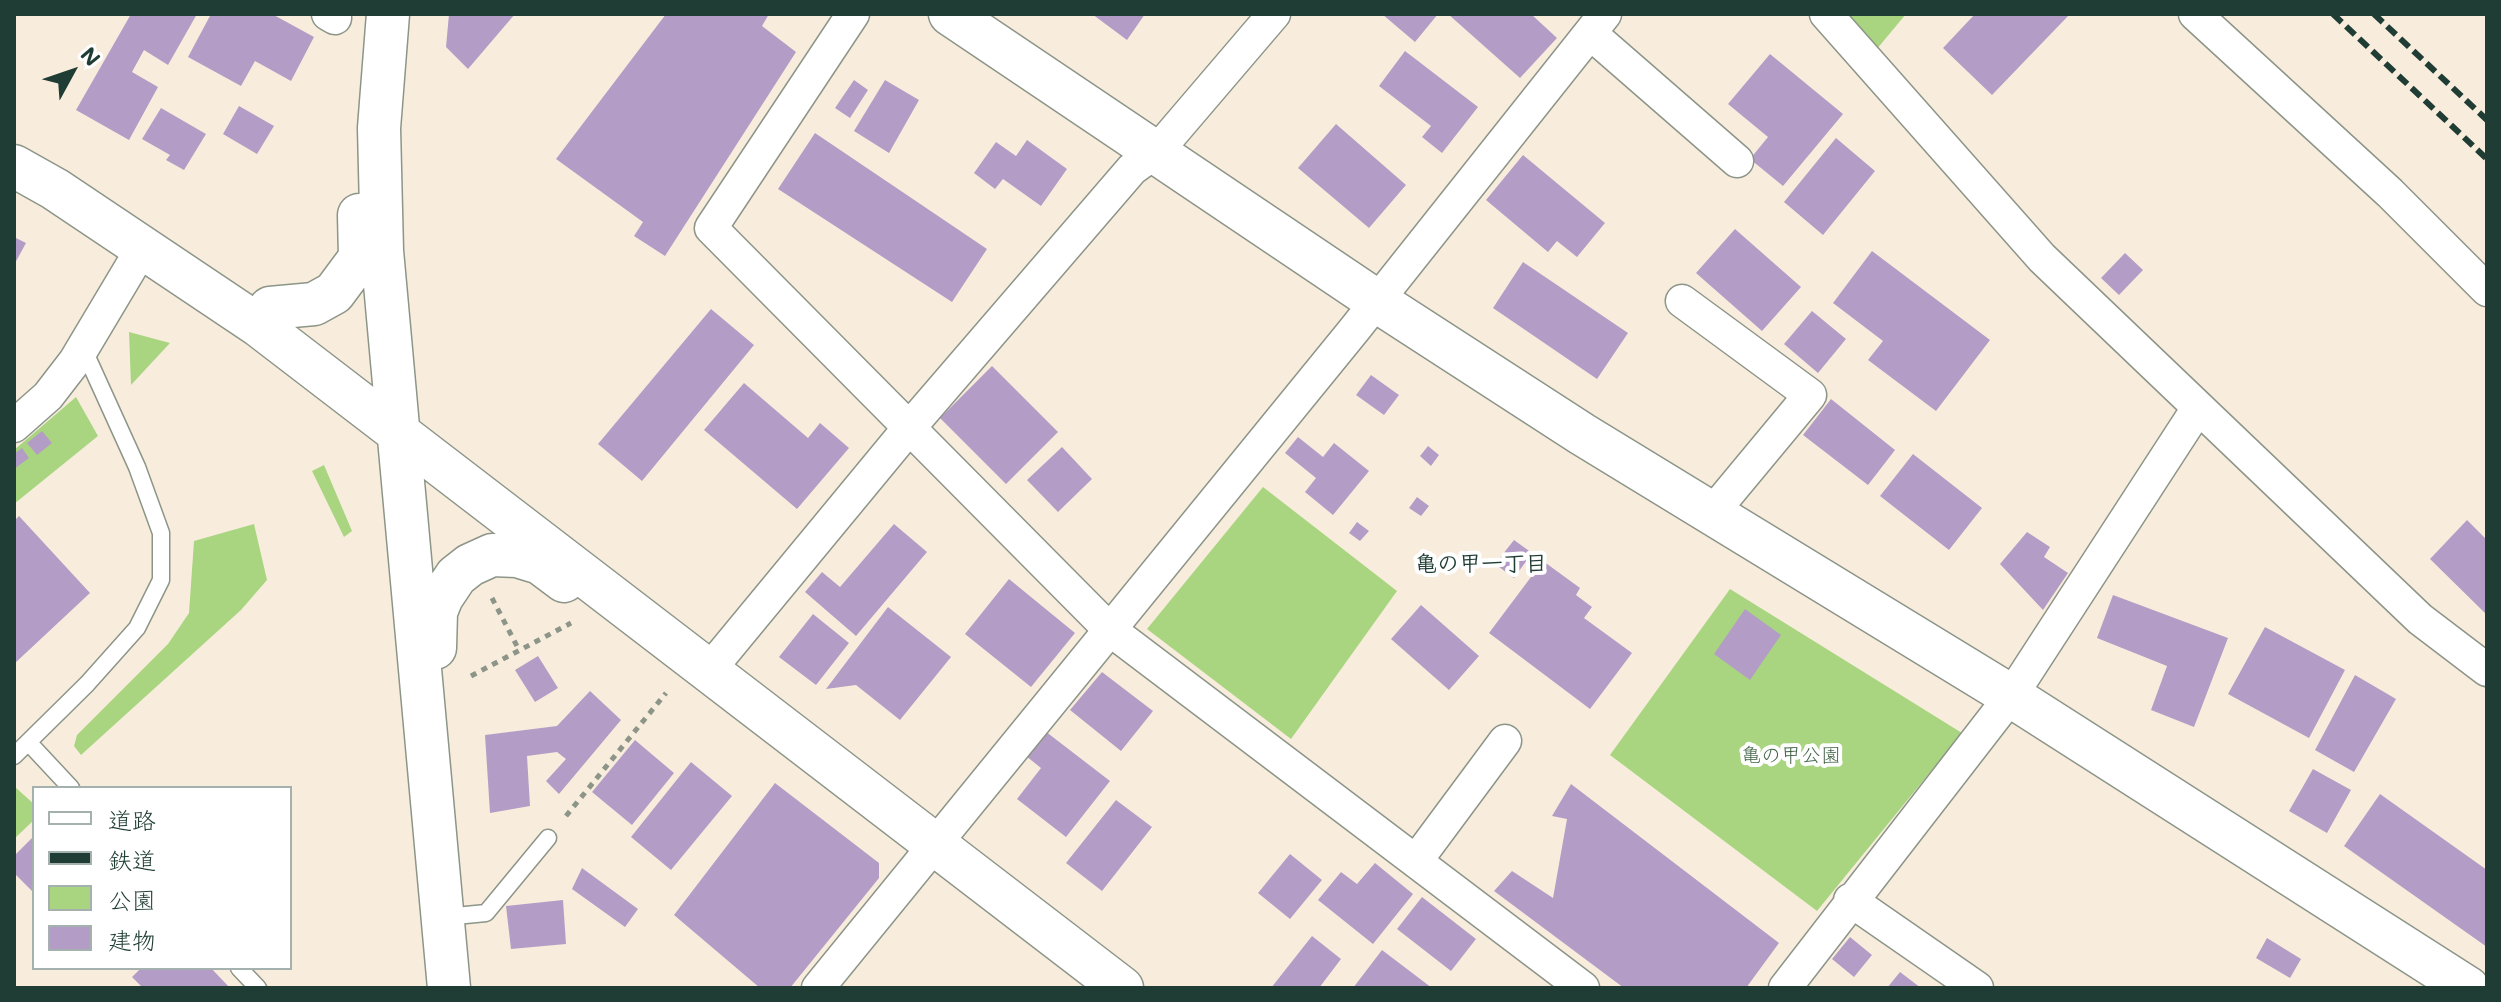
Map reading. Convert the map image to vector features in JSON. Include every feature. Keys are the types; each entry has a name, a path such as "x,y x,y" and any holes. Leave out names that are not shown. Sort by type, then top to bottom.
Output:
{"street":[{"path":"270,308 314,304 334,293 352,273 360,258 360,112 388,14"},
{"path":"388,14 379,128 382,251 449,988"},
{"path":"853,14 711,228 1109,629 1583,988"},
{"path":"950,14 1375,300 1712,513 2011,696 2468,988"},
{"path":"710,669 909,428 1132,169 1157,151 1274,14"},
{"path":"1826,14 2042,258 2420,619 2487,670"},
{"path":"2195,14 2390,193 2487,290"},
{"path":"818,988 936,846 1597,24 1737,161"},
{"path":"14,166 64,195 258,325 399,429 1122,988"},
{"path":"64,195 102,196 270,308 540,563 764,732 936,846"},
{"path":"14,426 48,396 83,348 143,247"},
{"path":"1682,301 1810,395 1712,513"},
{"path":"1785,988 1850,900 2011,696 2198,408"},
{"path":"432,795 436,612 442,597 456,576 492,555 517,556 540,563"},
{"path":"1416,861 1505,741"},
{"path":"1850,900 1977,988"}],"lane":[{"path":"14,756 137,628 161,580 161,533 137,467 83,348"},
{"path":"29,743 69,786"},
{"path":"443,917 486,913 548,838"},
{"path":"241,970 258,988"}],"path":[{"path":"492,597 519,650"},
{"path":"471,676 572,622"},
{"path":"548,838 666,693"}],"green space":[{"path":"1847,14 1906,14 1876,50"},
{"path":"129,332 170,343 131,385"},
{"path":"76,397 98,436 14,504 14,450"},
{"path":"324,465 352,531 344,537 312,471"},
{"path":"1263,487 1397,591 1291,739 1147,629"},
{"path":"254,524 267,580 241,610 81,755 74,746 77,735 168,644 189,613 194,541"},
{"name":"亀の甲公園","path":"1730,589 1962,733 1817,911 1610,755"},
{"path":"15,787 32,802 32,822 14,839"}],"building":[{"path":"131,14 197,14 168,65 144,50 132,72 158,87 129,140 76,110"},
{"path":"211,14 272,14 314,37 291,81 255,61 241,86 188,57"},
{"path":"449,14 515,14 468,69 446,47"},
{"path":"666,14 769,14 762,26 796,52 665,256 634,236 643,222 556,159"},
{"path":"1092,14 1145,14 1127,40"},
{"path":"1382,14 1438,14 1415,42"},
{"path":"1448,14 1531,14 1557,38 1520,78"},
{"path":"1975,14 2070,14 1992,95 1943,48"},
{"path":"1405,51 1478,107 1442,153 1422,137 1431,126 1379,86"},
{"path":"1770,54 1843,114 1783,186 1750,159 1768,137 1728,104"},
{"path":"854,80 868,90 850,118 835,108"},
{"path":"885,80 919,100 889,153 854,131"},
{"path":"239,106 274,126 257,154 223,134"},
{"path":"161,108 206,134 184,170 166,160 170,155 142,139"},
{"path":"1336,124 1406,185 1369,228 1298,168"},
{"path":"815,133 987,249 952,302 778,189"},
{"path":"1836,138 1875,171 1823,235 1784,202"},
{"path":"1027,140 1067,169 1041,206 1003,179 995,189 974,173 996,142 1016,156"},
{"path":"1523,155 1605,223 1577,257 1557,241 1548,252 1486,200"},
{"path":"1735,229 1801,287 1762,331 1696,273"},
{"path":"14,237 26,243 14,265"},
{"path":"1872,251 1990,340 1936,411 1868,360 1883,341 1833,303"},
{"path":"2125,253 2143,270 2119,295 2101,278"},
{"path":"1523,262 1628,333 1597,379 1493,308"},
{"path":"711,309 754,345 642,481 598,444"},
{"path":"1812,311 1846,339 1818,373 1784,344"},
{"path":"992,366 1058,432 1006,484 940,418"},
{"path":"1371,375 1399,395 1384,415 1356,395"},
{"path":"744,383 808,438 820,423 849,448 797,509 704,430"},
{"path":"1831,399 1895,450 1868,485 1803,435"},
{"path":"42,431 52,443 37,455 27,443"},
{"path":"1298,437 1323,457 1334,443 1369,471 1333,515 1305,492 1316,478 1285,453"},
{"path":"1428,446 1439,455 1431,466 1420,456"},
{"path":"1062,447 1092,479 1058,512 1027,480"},
{"path":"22,448 29,458 14,469 14,454"},
{"path":"1913,454 1982,508 1949,550 1880,496"},
{"path":"1417,497 1429,506 1421,516 1409,508"},
{"path":"19,516 90,593 14,664 14,521"},
{"path":"2467,520 2487,540 2487,615 2430,559"},
{"path":"1357,522 1369,531 1360,541 1349,533"},
{"path":"894,524 927,552 856,636 805,592 822,572 840,587"},
{"path":"2027,532 2050,547 2044,557 2068,573 2043,610 2000,564"},
{"path":"1514,540 1532,553 1514,578 1495,564"},
{"path":"1543,561 1580,588 1576,595 1592,607 1584,618 1632,653 1590,709 1489,633"},
{"path":"1009,579 1075,633 1031,687 965,634"},
{"path":"2113,595 2228,638 2194,727 2151,710 2167,666 2097,638"},
{"path":"1421,605 1479,656 1449,690 1391,639"},
{"path":"888,607 951,657 900,720 856,685 826,689"},
{"path":"1745,609 1781,635 1750,680 1714,654"},
{"path":"813,614 849,643 816,685 779,657"},
{"path":"2265,627 2345,670 2309,738 2228,694"},
{"path":"538,656 558,688 535,702 515,670"},
{"path":"1102,672 1153,711 1121,751 1070,710"},
{"path":"2355,675 2396,699 2354,772 2315,750"},
{"path":"590,691 621,720 559,794 546,781 566,759 557,752 527,756 530,806 490,813 485,735 557,726"},
{"path":"1045,731 1110,781 1066,837 1017,799 1041,768 1026,756"},
{"path":"635,740 674,773 632,825 592,792"},
{"path":"691,762 732,796 671,870 631,837"},
{"path":"2313,769 2351,790 2327,833 2289,811"},
{"path":"775,783 879,863 879,878 790,988 760,988 674,915"},
{"path":"1571,784 1779,943 1746,988 1624,988 1494,891 1512,871 1553,898 1567,819 1552,816"},
{"path":"2380,794 2487,870 2487,947 2344,846"},
{"path":"1116,800 1152,827 1102,891 1066,863"},
{"path":"32,838 32,891 14,873 14,856"},
{"path":"1290,854 1322,880 1290,919 1258,893"},
{"path":"1375,863 1413,894 1373,944 1318,900 1341,872 1357,884"},
{"path":"582,868 638,909 625,927 572,889"},
{"path":"1422,897 1476,939 1451,971 1397,929"},
{"path":"563,900 566,944 511,949 506,906"},
{"path":"1312,936 1341,959 1319,988 1271,988"},
{"path":"1850,937 1872,955 1854,977 1832,959"},
{"path":"2267,938 2301,959 2290,978 2256,958"},
{"path":"1382,950 1432,988 1353,988"},
{"path":"139,970 213,970 230,988 143,988 132,977"},
{"path":"1900,972 1921,988 1887,988"}],"railway":[{"path":"2333,14 2487,159"},
{"path":"2374,14 2487,120"}],"district":[{"name":"亀の甲一丁目","path":"1481,564"}]}
